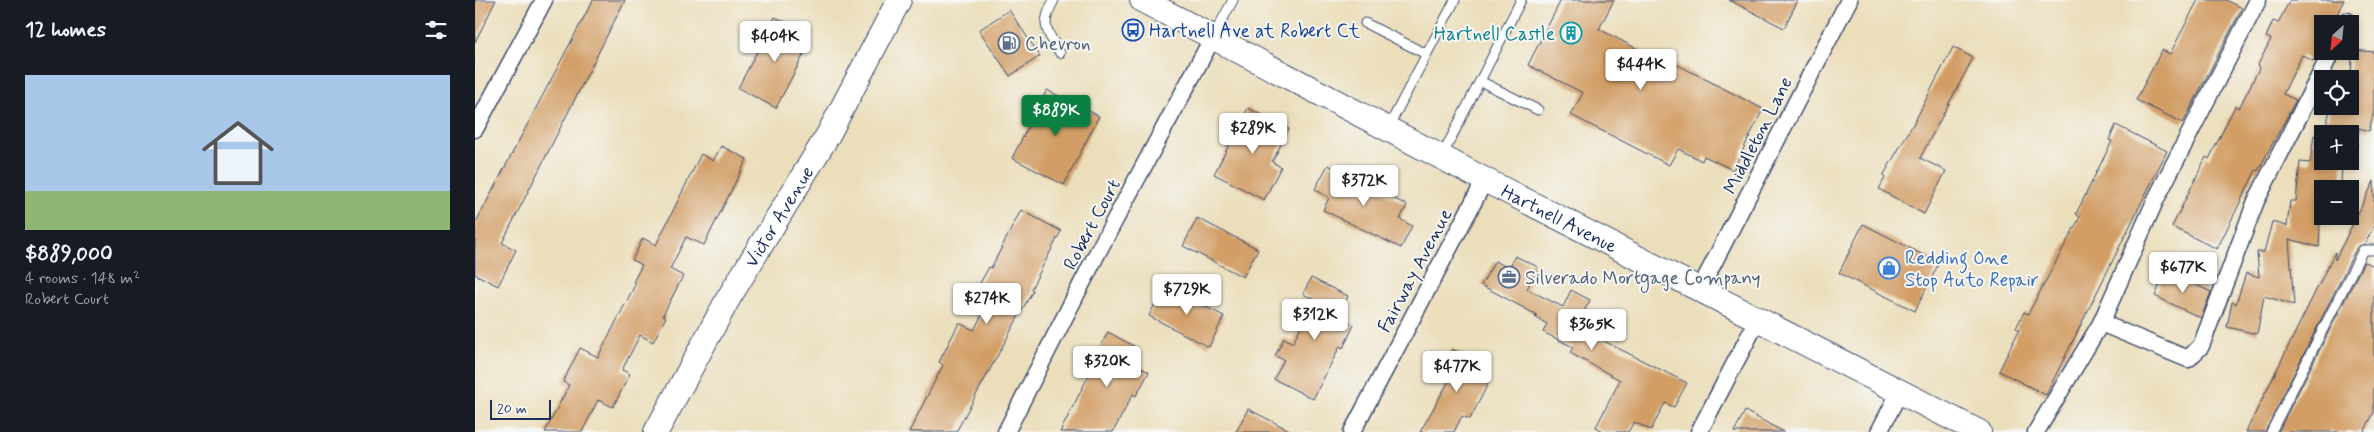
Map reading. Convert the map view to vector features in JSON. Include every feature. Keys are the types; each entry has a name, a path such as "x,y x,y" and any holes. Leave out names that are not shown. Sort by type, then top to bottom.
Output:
{"main road":[{"name":"Victor Avenue","path":"656,432 728,298 828,135 899,0"},
{"name":"Hartnell Avenue","path":"1142,0 1485,180 1979,432"}],"street":[{"path":"475,129 544,0"},
{"name":"Middleton Lane","path":"1700,289 1849,0"},
{"path":"2036,432 2101,323 2156,199 2257,0"},
{"name":"Robert Court","path":"1006,432 1213,37"},
{"path":"2101,323 2188,359 2201,346 2256,201 2327,60"},
{"name":"Fairway Avenue","path":"1352,432 1485,180"},
{"path":"1699,432 1758,318"},
{"path":"1879,432 1900,391"}],"lane":[{"path":"1054,0 1047,12 1045,28 1060,53"},
{"path":"1213,37 1233,0"},
{"path":"1387,128 1455,0"},
{"path":"1441,157 1521,0"},
{"path":"1365,23 1426,54"},
{"path":"1480,81 1538,110"},
{"path":"2271,432 2363,250 2374,250"}],"building":[{"path":"475,0 496,0 475,42"},
{"path":"593,0 625,0 502,243 516,250 498,286 475,274 475,224"},
{"path":"1561,0 1614,0 1599,29 1674,68 1676,64 1763,109 1733,170 1704,156 1702,161 1678,149 1669,165 1571,115 1583,93 1528,65"},
{"path":"1729,0 1798,0 1784,28"},
{"path":"2198,0 2226,0 2242,8 2183,123 2136,100 2162,50 2170,54"},
{"path":"2290,0 2344,0 2336,15 2314,15 2314,59 2313,61 2302,55 2283,94 2296,100 2258,171 2256,170 2217,249 2172,227 2206,157 2209,159 2235,106 2239,108 2260,67 2258,65 2271,39 2266,37 2273,21 2278,23"},
{"name":"Chevron","path":"1009,10 1040,56 1010,76 979,30"},
{"path":"775,17 801,30 798,36 810,42 776,108 738,88"},
{"path":"1953,47 1973,58 1920,158 1946,171 1924,214 1879,189 1885,178 1883,176 1916,119"},
{"path":"2359,51 2374,52 2374,111 2369,131 2359,128 2359,125 2326,125 2329,115 2359,115 2359,70 2351,70 2352,60 2359,60"},
{"path":"1047,90 1099,116 1064,185 1012,158"},
{"path":"1248,108 1289,129 1272,162 1281,167 1264,200 1214,174"},
{"path":"2116,125 2167,151 2046,395 1999,371 2019,330 2016,328 2024,312 2028,314 2080,217 2076,214 2112,141 2109,140"},
{"path":"2314,135 2314,170 2342,170 2341,180 2314,180 2314,225 2320,225 2319,247 2289,239 2294,305 2264,296 2257,334 2227,327 2232,302 2236,304 2246,273 2259,277 2257,252 2264,252 2272,222 2287,226 2290,201 2296,201 2300,162 2310,163"},
{"path":"721,146 747,159 704,245 686,237 670,269 683,276 663,315 666,317 653,342 640,335 622,370 630,374 613,407 598,400 582,432 545,432 569,385 563,382 580,348 598,357 636,283 633,282 642,265 632,260 643,238 656,245 701,154 713,161"},
{"path":"1328,165 1407,205 1400,219 1412,226 1401,248 1323,210 1329,198 1315,189"},
{"path":"2374,181 2374,225 2365,244 2357,247 2265,432 2246,432 2335,252 2335,260 2352,225 2359,225 2359,211"},
{"path":"1021,210 1061,231 1031,289 1033,290 956,432 909,432 943,365 939,362 959,323 974,330 990,299 975,292 989,267 991,268"},
{"path":"1197,218 1258,249 1243,277 1183,246"},
{"name":"Redding One Stop Auto Repair","path":"1863,224 1939,263 1915,311 1839,273"},
{"path":"1515,256 1538,267 1527,289 1563,307 1571,290 1590,300 1576,327 1687,383 1674,407 1665,403 1651,430 1634,422 1628,432 1605,432 1596,427 1620,380 1570,353 1573,347 1543,332 1547,324 1535,317 1537,315 1481,285 1495,261 1509,268"},
{"path":"2364,262 2374,266 2374,412 2364,432 2278,432"},
{"path":"2166,271 2211,292 2201,318 2155,296"},
{"path":"1311,278 1348,296 1338,318 1354,325 1343,348 1340,346 1313,399 1274,379 1284,360 1275,356 1284,338 1293,343 1314,299 1303,294"},
{"path":"1164,286 1224,316 1209,347 1149,316"},
{"path":"1108,332 1139,349 1132,363 1149,372 1136,396 1133,394 1113,432 1060,432 1091,371 1088,370"},
{"path":"1452,349 1488,368 1482,380 1488,384 1470,419 1462,416 1454,432 1420,432 1450,379 1439,374"},
{"path":"1248,409 1293,432 1236,432"},
{"path":"1745,411 1784,432 1734,432"}],"place":[{"name":"Hartnell Ave at Robert Ct","path":"1133,30"},
{"name":"Hartnell Castle","path":"1571,33"},
{"name":"Chevron","path":"1009,43"},
{"name":"Redding One Stop Auto Repair","path":"1889,268"},
{"name":"Silverado Mortgage Company","path":"1509,277"}]}
